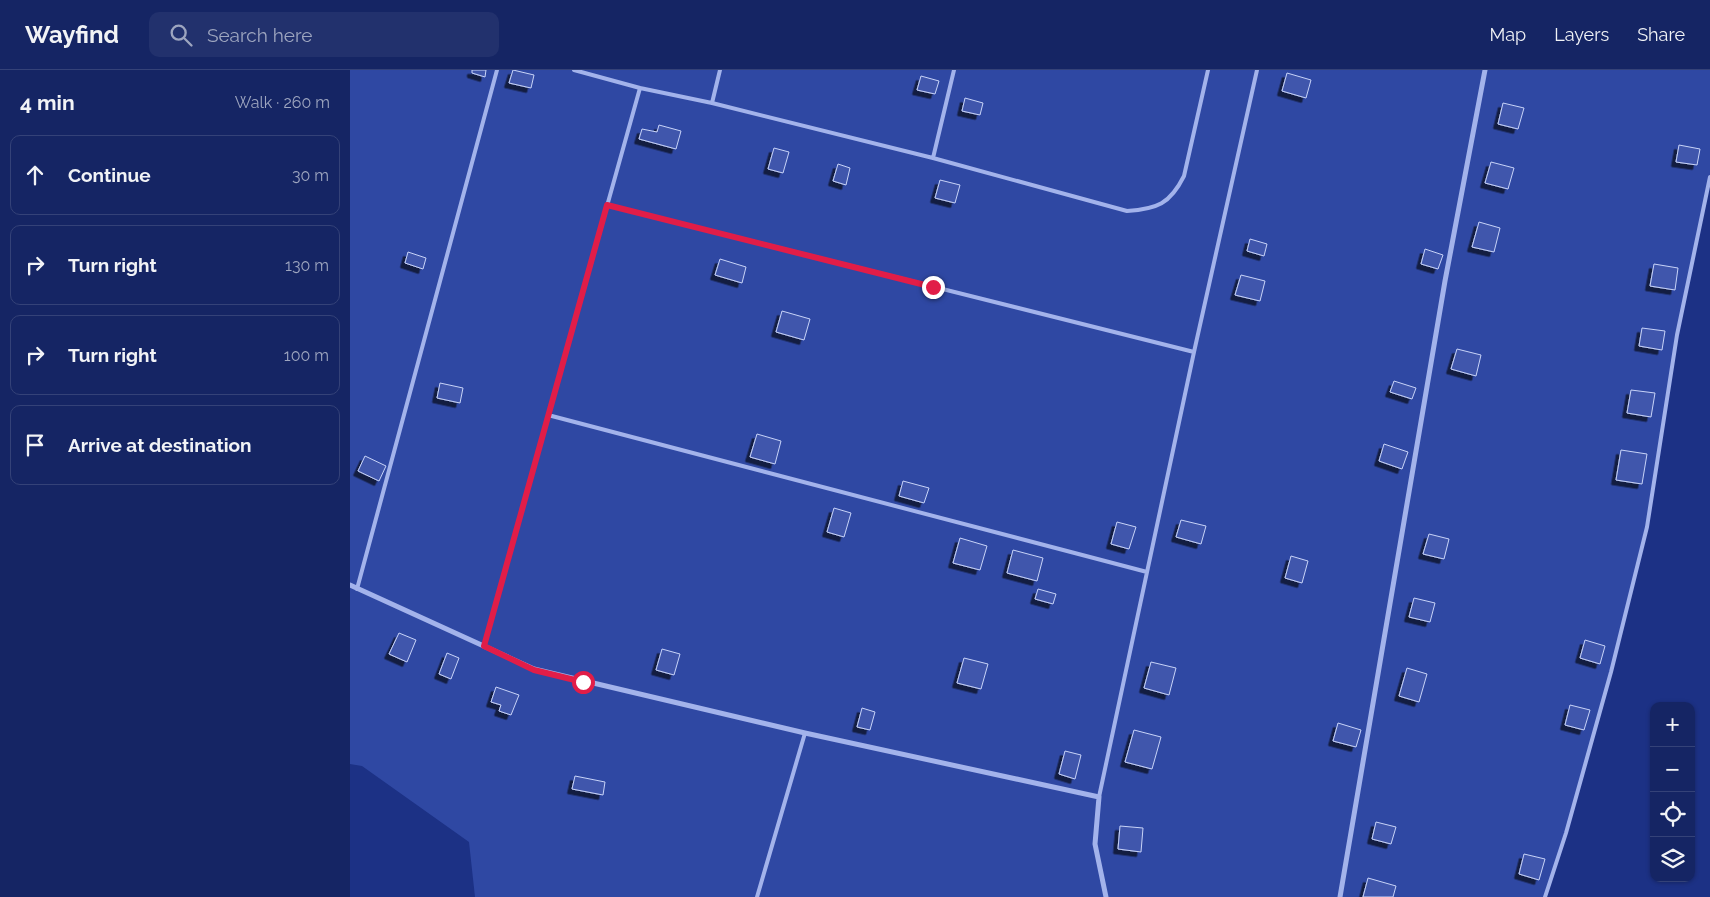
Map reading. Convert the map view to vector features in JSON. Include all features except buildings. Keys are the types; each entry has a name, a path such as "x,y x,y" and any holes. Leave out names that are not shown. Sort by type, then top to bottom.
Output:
{"street":[{"path":"1340,897 1445,282 1485,70"},
{"path":"350,586 534,670 805,733 1099,797 1095,844 1106,897"}],"lane":[{"path":"357,589 497,70"},
{"path":"574,70 640,88 712,103 933,158 1127,211 1148,210 1162,203 1177,191 1184,176 1208,70"},
{"path":"712,103 720,70"},
{"path":"933,158 954,70"},
{"path":"1099,797 1194,352 1257,70"},
{"path":"484,646 640,88"},
{"path":"1545,897 1566,833 1647,527 1677,335 1710,177"},
{"path":"607,205 1194,352"},
{"path":"548,415 1147,572"},
{"path":"757,897 805,733"}],"shaded area":[{"path":"350,70 1710,70 1710,177 1677,335 1647,527 1611,672 1566,833 1545,897 475,897 469,842 362,766 350,764"}],"route":[{"path":"583,682 534,670 484,646 607,205 933,287"}]}
